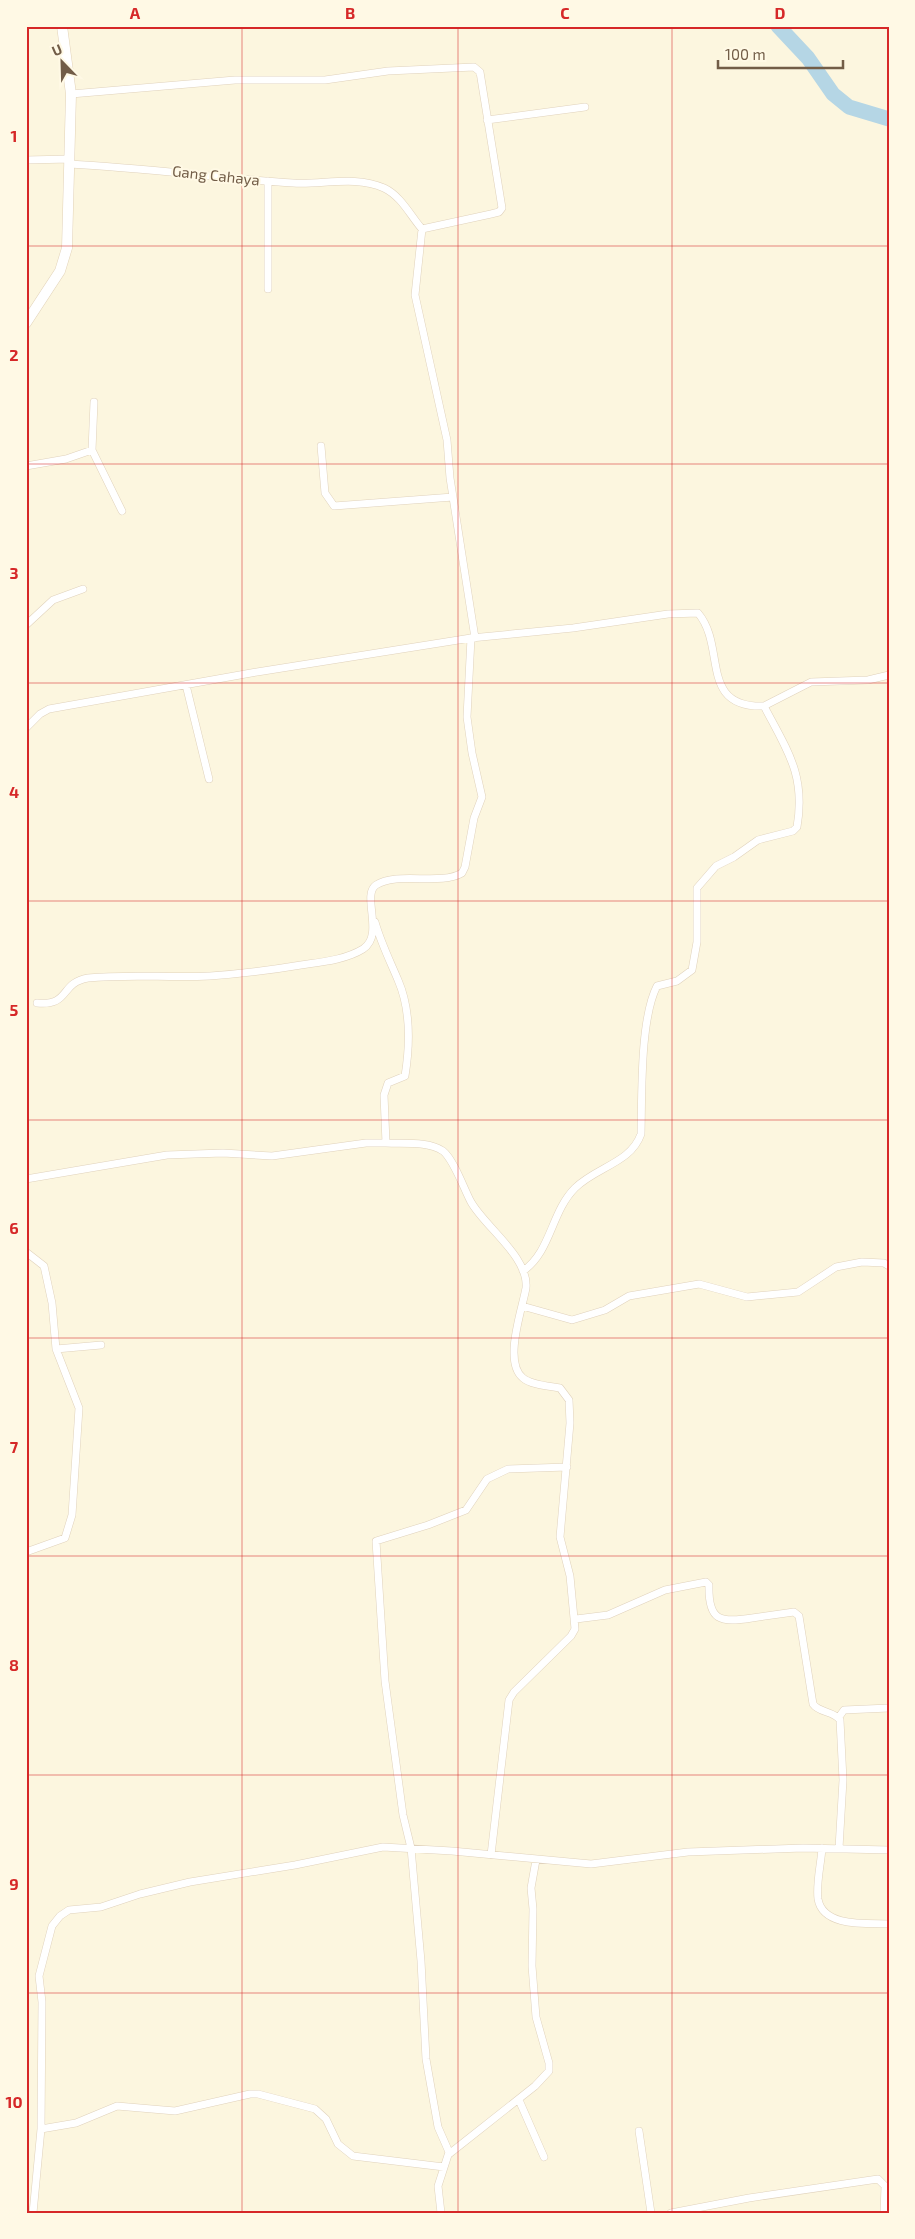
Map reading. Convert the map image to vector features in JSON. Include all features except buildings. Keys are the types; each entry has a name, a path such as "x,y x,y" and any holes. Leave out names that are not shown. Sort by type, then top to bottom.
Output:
{"street":[{"path":"26,324 56,277 66,255 71,94 62,26"},
{"path":"71,94 235,80 325,80 388,70 470,66 480,72 502,203 501,210 456,223 422,229 415,278 415,294 438,395 473,638 467,717 472,753 482,797 474,818 465,869 458,875 395,880 376,885 371,891 370,897 380,940 399,982 408,1028 409,1048 405,1076 388,1083 384,1095 386,1143"},
{"path":"488,120 585,107"},
{"name":"Gang Cahaya","path":"26,160 70,162 268,181 302,183 341,180 361,182 382,187 397,196 422,229"},
{"path":"268,181 268,289"},
{"path":"94,402 92,450 122,511"},
{"path":"321,446 325,494 334,506 453,497"},
{"path":"26,466 66,459 92,450"},
{"path":"26,624 53,600 83,589"},
{"path":"26,728 40,714 49,709 257,672 473,638 573,628 668,614 698,613 705,625 718,680 725,693 745,706 764,706 811,682 862,681 889,675"},
{"path":"186,685 209,779"},
{"path":"523,1271 538,1259 561,1207 575,1188 596,1171 628,1156 638,1144 641,1134 642,1069 650,1008 657,986 677,981 692,970 697,942 697,888 716,866 734,857 758,840 793,831 797,827 800,802 799,780 788,752 764,706"},
{"path":"36,1003 48,1004 59,1000 64,997 67,988 75,981 88,978 210,976 284,968 341,958 360,950 368,944 374,915"},
{"path":"26,1179 167,1155 214,1153 272,1156 357,1144 386,1143 425,1145 435,1147 446,1154 473,1204 513,1254 523,1271 527,1283 513,1350 516,1368 526,1380 560,1388 567,1396 570,1423 560,1537 570,1576 576,1619 575,1629 571,1636 514,1692 509,1700 491,1855"},
{"path":"26,1252 44,1266 52,1303 56,1348 79,1408 72,1515 65,1538 26,1552"},
{"path":"522,1306 572,1320 605,1310 629,1296 699,1284 747,1297 798,1292 836,1267 862,1262 884,1263 889,1266"},
{"path":"56,1348 101,1345"},
{"path":"449,2154 446,2142 438,2127 426,2059 421,1961 411,1848 402,1815 385,1680 376,1540 428,1525 466,1510 487,1479 508,1468 567,1467"},
{"path":"576,1619 608,1615 665,1590 706,1582 709,1585 710,1603 713,1612 728,1622 794,1612 799,1616 803,1634 812,1704 816,1708 839,1717"},
{"path":"838,1848 843,1780 839,1717 844,1710 889,1708"},
{"path":"33,2213 41,2129 42,2002 39,1976 49,1932 60,1916 70,1910 102,1907 148,1891 202,1880 295,1866 362,1850 383,1848 411,1848 591,1864 688,1852 822,1848 889,1850"},
{"path":"822,1848 818,1900 823,1910 833,1917 849,1923 889,1924"},
{"path":"441,2213 438,2194 449,2154 544,2079 550,2068 536,2017 532,1966 533,1909 531,1888 536,1860"},
{"path":"41,2129 76,2123 117,2106 174,2111 250,2094 258,2094 315,2109 326,2119 338,2144 353,2156 444,2167"},
{"path":"519,2100 544,2157"},
{"path":"639,2131 651,2213"},
{"path":"671,2213 749,2198 878,2179 885,2186 884,2213"}],"waterway":[{"path":"778,26 808,58 833,94 849,107 889,119"}]}
